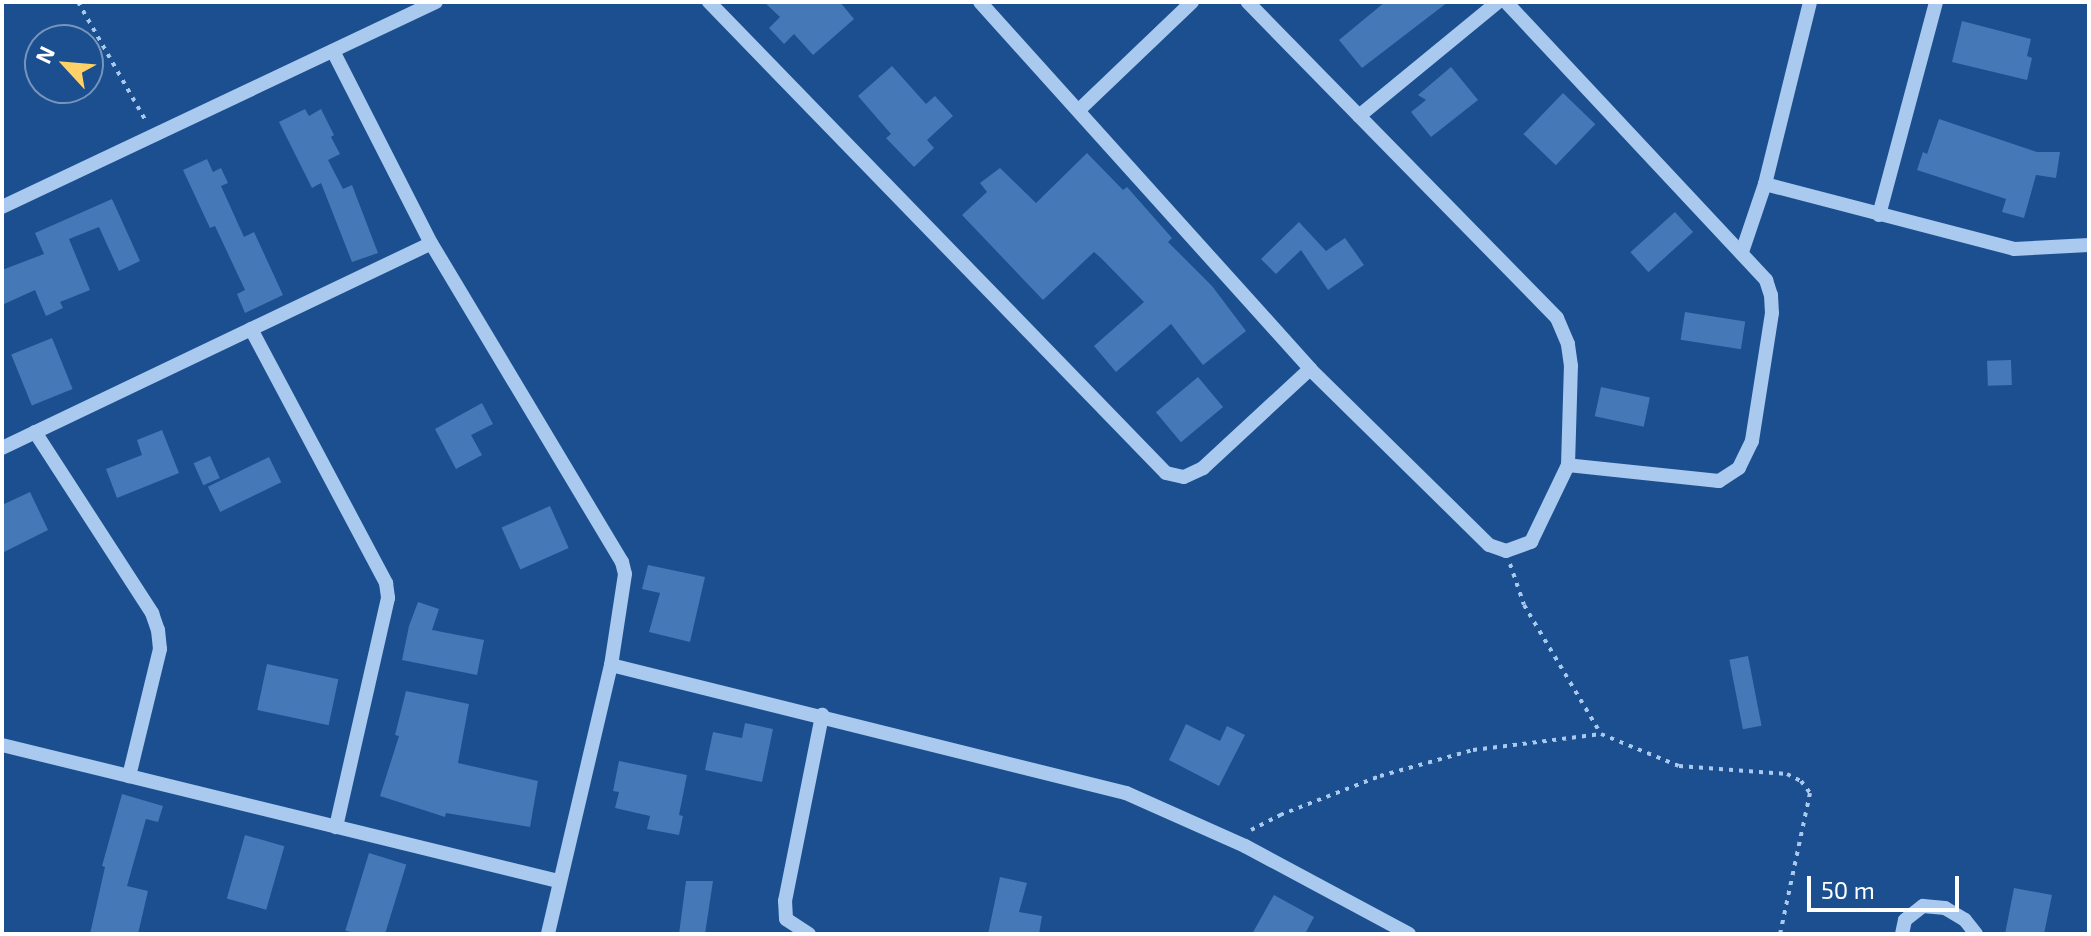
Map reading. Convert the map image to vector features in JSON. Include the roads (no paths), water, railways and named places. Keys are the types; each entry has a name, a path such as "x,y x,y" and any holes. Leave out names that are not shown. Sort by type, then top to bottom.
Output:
{"street":[{"path":"2,207 154,138 436,2"},
{"path":"709,2 1166,473 1184,477 1203,468 1310,369"},
{"path":"980,2 1080,109 1180,227 1310,369 1489,545 1506,551 1531,542 1568,465 1571,366 1568,344 1557,318 1248,2"},
{"path":"1080,109 1192,2"},
{"path":"1359,116 1498,2"},
{"path":"1506,2 1766,280 1772,313 1752,441 1739,468 1719,481 1568,465"},
{"path":"1742,252 1765,184 1810,2"},
{"path":"1879,215 1936,2"},
{"path":"333,51 431,243 622,562 625,574 611,665 548,934"},
{"path":"1765,184 2014,249 2089,245"},
{"path":"2,448 431,243"},
{"path":"251,329 386,583 388,598 336,827"},
{"path":"35,432 152,613 158,630 160,649 129,776"},
{"path":"611,665 1126,793 1232,840 1409,934"},
{"path":"809,934 786,919 785,901 822,715"},
{"path":"2,745 558,881"},
{"path":"1902,934 1905,920 1923,906 1945,908 1965,920 1976,934"}]}
